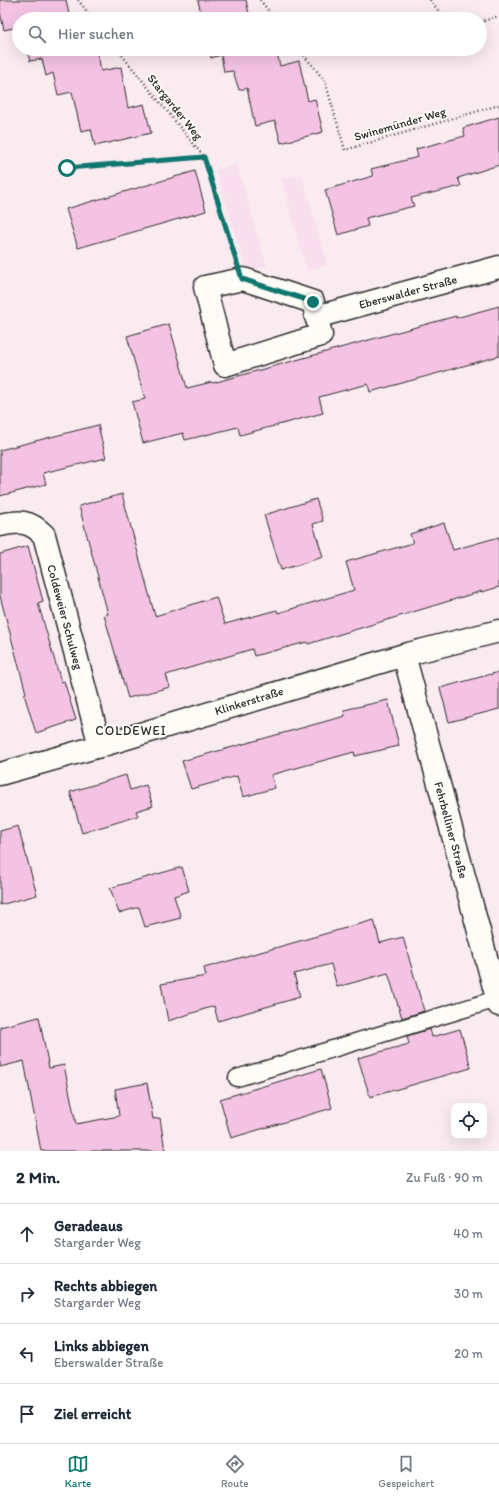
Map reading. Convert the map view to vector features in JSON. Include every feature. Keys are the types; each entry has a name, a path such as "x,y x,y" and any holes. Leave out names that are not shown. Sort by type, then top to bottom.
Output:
{"street":[{"name":"Eberswalder Straße","path":"316,317 499,267"},
{"path":"242,279 313,302 316,317 321,335 225,365 205,287 242,279"},
{"name":"Coldeweier Schulweg","path":"0,526 17,522 35,526 44,535 100,746"},
{"name":"Klinkerstraße","path":"0,774 100,746 404,655 499,631"},
{"name":"Fehrbelliner Straße","path":"404,655 498,1002"}],"lane":[{"path":"236,1078 498,1002"}],"path":[{"path":"78,0 87,12"},
{"path":"260,0 269,12"},
{"path":"430,0 439,12"},
{"path":"487,20 499,16"},
{"name":"Stargarder Weg","path":"124,56 204,157 242,279"},
{"name":"Swinemünder Weg","path":"304,56 324,81 345,150 499,105"},
{"name":"Stargarder Weg","path":"67,168 204,157"}],"shaded area":[{"path":"237,164 267,266 247,272 216,170"},
{"path":"302,174 328,265 307,271 281,179"}],"building":[{"path":"0,0 66,0 69,12 12,12 12,28 4,30 0,12"},
{"path":"198,0 246,0 249,12 201,12"},
{"path":"29,56 98,56 101,71 121,67 128,108 144,104 151,133 95,146 91,129 81,131 72,92 58,95 53,73 46,76 42,59 30,61"},
{"path":"221,56 278,56 280,66 299,61 308,101 315,99 323,132 281,143 275,121 255,126 247,88 239,90 233,71 224,72"},
{"path":"499,117 499,165 458,178 461,186 411,198 414,206 366,218 368,226 338,235 325,190 373,176 371,169 418,157 416,149 465,136 463,128"},
{"path":"195,171 206,211 78,248 66,209"},
{"path":"499,306 499,356 370,392 368,384 319,397 323,413 240,435 238,427 185,440 183,433 143,443 132,402 145,399 127,336 169,324 187,388 213,383 456,316 456,318"},
{"path":"98,425 106,458 43,473 46,484 0,496 0,450"},
{"path":"122,494 155,616 216,597 225,624 277,610 278,613 354,590 346,562 413,543 410,534 444,523 453,550 499,537 499,587 308,644 307,642 254,656 252,649 166,675 170,687 128,698 104,615 108,614 79,506"},
{"path":"316,499 323,521 313,524 323,557 281,570 264,515"},
{"path":"28,546 43,601 38,603 61,682 64,681 76,720 36,733 24,694 26,693 0,596 0,554"},
{"path":"499,672 499,709 449,722 440,688"},
{"path":"388,700 399,746 355,756 354,752 271,775 275,788 243,797 237,776 191,789 182,761 345,716 344,710"},
{"path":"126,775 130,790 146,785 153,806 136,811 138,816 82,833 70,792"},
{"path":"18,826 37,895 0,905 0,831"},
{"path":"182,867 189,891 174,896 181,918 145,927 139,907 119,913 110,888"},
{"path":"374,920 380,943 403,937 424,1011 402,1018 388,973 337,987 331,964 294,974 300,997 218,1021 214,1006 168,1021 161,984 206,976 204,968"},
{"path":"39,1017 49,1068 64,1065 76,1124 119,1116 115,1089 147,1083 153,1119 160,1118 165,1151 41,1151 24,1061 0,1067 0,1027"},
{"path":"430,1029 432,1037 460,1029 471,1068 370,1097 358,1058 409,1044 407,1036"},
{"path":"321,1069 332,1108 231,1138 220,1099"}],"district":[{"name":"COLDEWEI","path":"131,730"}],"route":[{"path":"67,168 204,157 242,279 313,302"}]}
